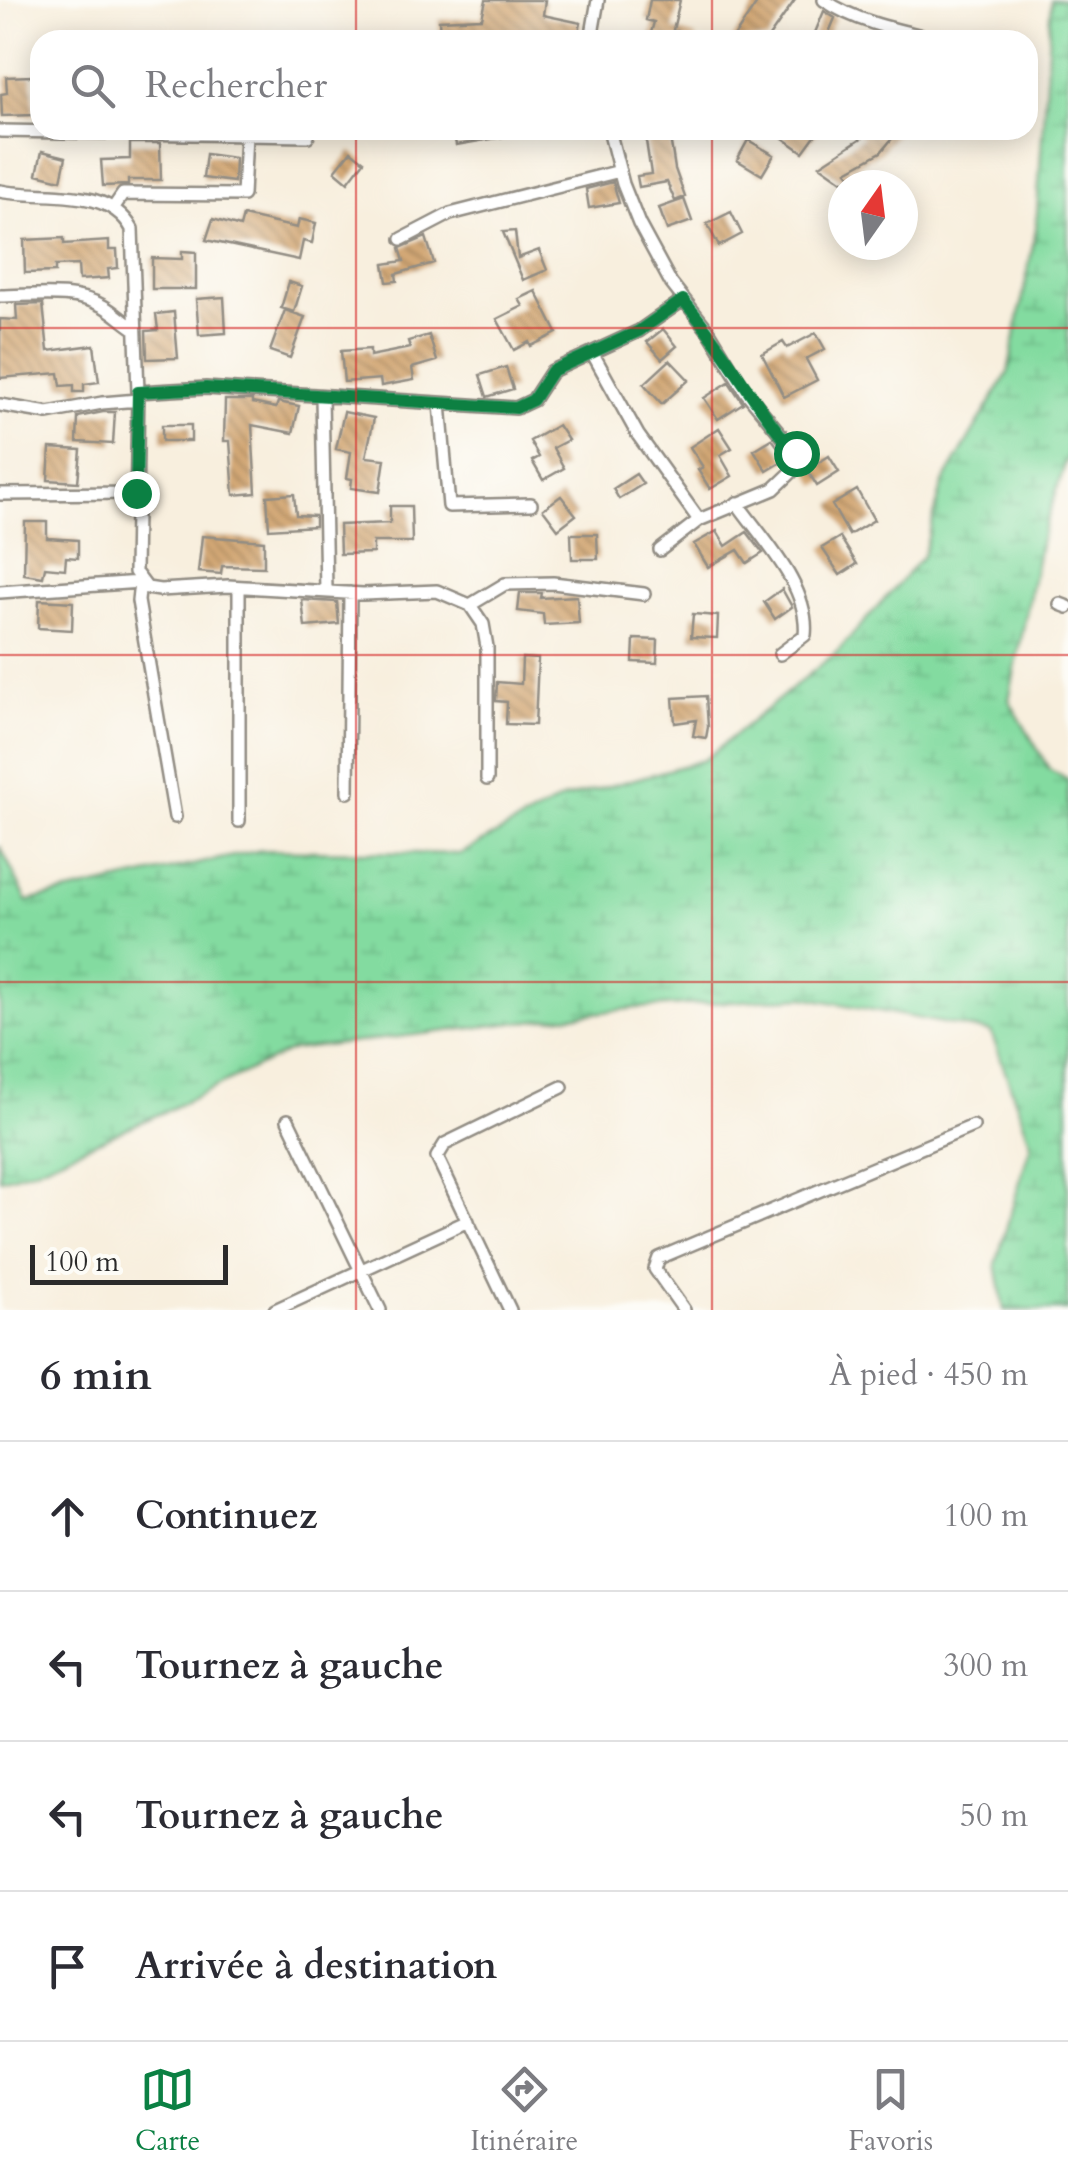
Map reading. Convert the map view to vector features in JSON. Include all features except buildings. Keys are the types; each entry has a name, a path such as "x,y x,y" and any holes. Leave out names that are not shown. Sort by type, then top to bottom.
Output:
{"street":[{"path":"593,30 598,0"},
{"path":"824,0 835,8 897,30"},
{"path":"0,131 30,131"},
{"path":"114,207 123,194 243,195 246,140"},
{"path":"612,140 639,224 683,300 710,333 746,392 796,453 796,466 774,489 700,520 660,550"},
{"path":"402,239 450,214 620,171"},
{"path":"0,191 97,200 124,215 132,229 138,396 135,572 140,582 160,590 239,587 350,593 438,591 470,605 484,624 488,647 487,779"},
{"path":"0,296 89,300 135,329"},
{"path":"0,405 48,413 206,388 516,408 533,400 552,371 639,331 683,300"},
{"path":"593,354 638,435 700,520"},
{"path":"322,397 326,590"},
{"path":"440,404 449,506 530,504"},
{"path":"0,494 136,493"},
{"path":"736,503 795,586 807,619 805,635 780,654"},
{"path":"0,592 140,582"},
{"path":"140,582 138,601 175,817"},
{"path":"470,605 505,584 553,583 644,594"},
{"path":"239,587 239,821"},
{"path":"348,792 350,593"},
{"path":"510,1310 437,1157 440,1150 562,1087"},
{"path":"288,1120 380,1310"},
{"path":"684,1310 655,1269 659,1258 973,1126"},
{"path":"275,1310 468,1221"}],"green space":[{"path":"1051,0 1068,0 1068,455 1041,539 1009,700 1049,769 1068,780 1068,1310 1004,1310 996,1264 1031,1143 991,1032 804,997 636,1008 292,1050 35,1169 0,1179 0,846 27,901 261,850 460,854 562,799 704,760 838,651 923,556 943,483 1008,373 1036,229"}],"route":[{"path":"136,493 138,392 206,388 516,408 533,400 552,371 639,331 683,300 710,333 746,392 796,453"}]}
